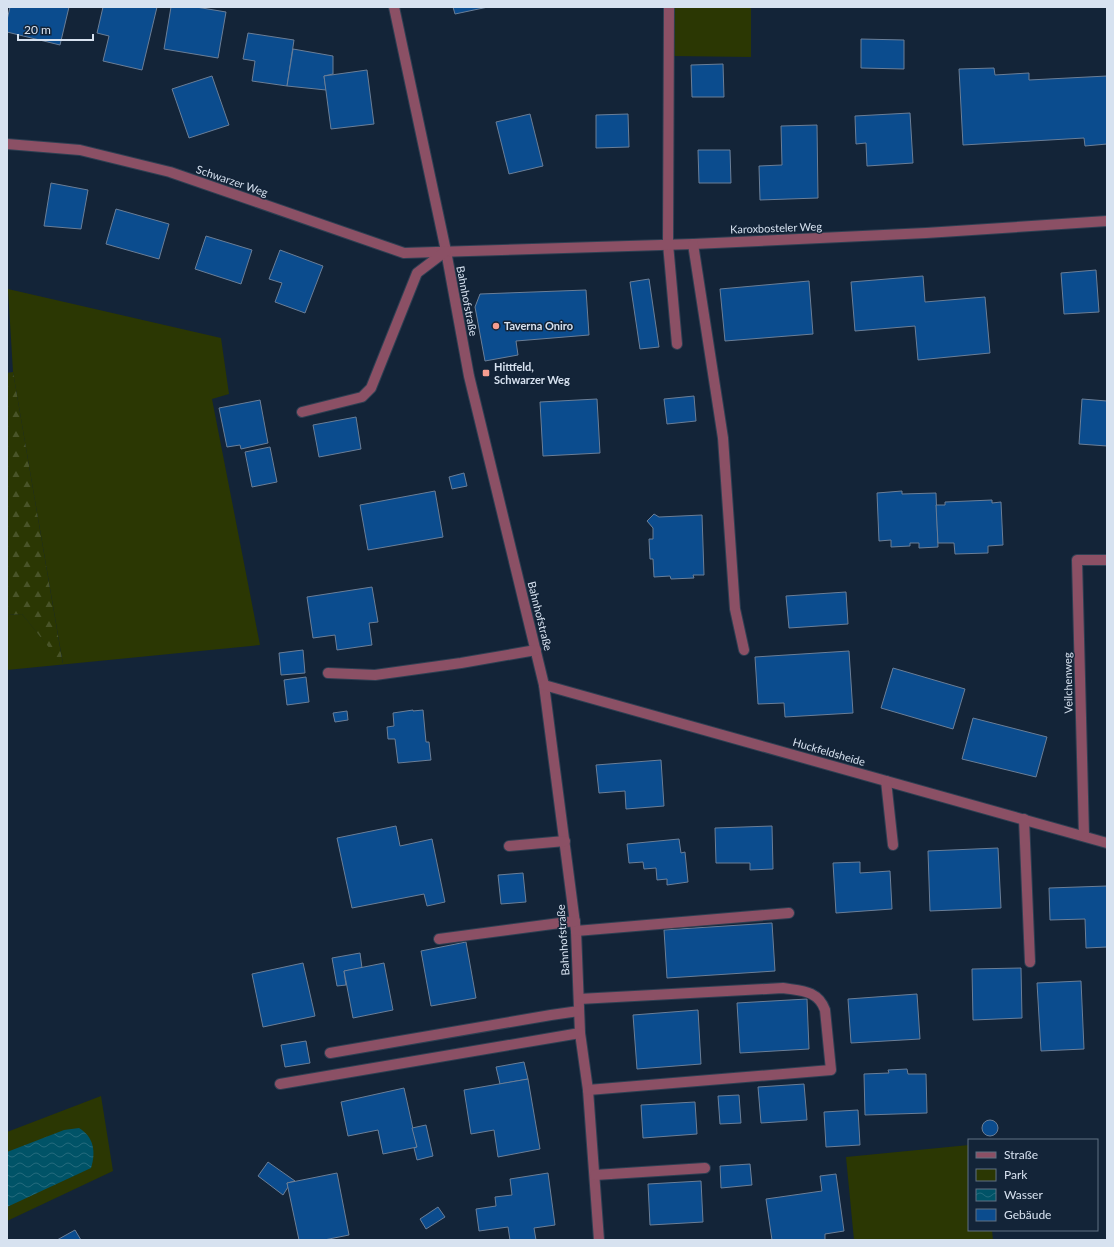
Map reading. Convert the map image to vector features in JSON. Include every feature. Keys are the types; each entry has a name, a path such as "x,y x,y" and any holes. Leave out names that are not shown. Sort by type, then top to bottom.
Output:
{"street":[{"name":"Bahnhofstraße","path":"394,7 446,252 469,376 544,685 576,926 580,1033 588,1090 599,1240"},
{"path":"669,7 668,244 677,344"},
{"name":"Schwarzer Weg","path":"7,144 80,150 170,172 404,253 446,252"},
{"name":"Karoxbosteler Weg","path":"446,252 693,244 926,234 1107,221"},
{"path":"693,244 723,438 736,609 744,650"},
{"path":"302,412 362,397 371,388 417,273 446,252"},
{"name":"Veilchenweg","path":"1084,836 1077,560 1107,560"},
{"path":"328,673 375,675 461,663 536,650"},
{"name":"Huckfeldsheide","path":"544,685 1107,843"},
{"path":"886,781 893,845"},
{"path":"1024,819 1030,962"},
{"path":"510,846 565,841"},
{"path":"439,939 576,926 789,913"},
{"path":"579,999 783,988 811,994 821,1000 825,1010 831,1070 588,1090"},
{"path":"330,1053 579,1011"},
{"path":"280,1084 580,1033"},
{"path":"595,1175 705,1168"}],"green space":[{"path":"674,7 751,7 751,57 673,56"},
{"path":"8,289 221,338 229,394 212,399 260,645 7,670 7,615 22,614 63,664 13,372"},
{"path":"13,372 63,665 22,614 7,615 7,373"},
{"path":"101,1096 113,1171 7,1221 7,1132"},
{"path":"968,1145 968,1231 992,1231 993,1240 854,1240 846,1157"}],"water":[{"path":"79,1128 91,1140 93,1162 91,1168 7,1207 7,1152 64,1130"}],"building":[{"path":"10,7 69,7 60,45 7,32 7,20"},
{"path":"103,7 157,7 142,70 103,61 109,36 97,33"},
{"path":"171,7 196,7 226,12 218,58 164,49"},
{"path":"453,7 488,7 455,14"},
{"path":"248,33 294,40 287,86 252,81 255,61 243,59"},
{"path":"861,39 904,40 904,69 861,68"},
{"path":"293,49 333,56 333,74 324,76 326,90 287,86"},
{"path":"723,64 724,97 692,97 691,65"},
{"path":"994,68 995,75 1029,73 1029,80 1107,76 1107,144 1085,146 1084,138 963,145 959,69"},
{"path":"367,70 374,124 331,129 324,76"},
{"path":"212,76 229,125 189,138 172,89"},
{"path":"910,113 913,163 867,166 866,143 856,144 855,116"},
{"path":"530,114 543,166 509,174 496,122"},
{"path":"628,114 629,147 596,148 596,115"},
{"path":"817,125 818,198 760,200 759,166 782,165 781,126"},
{"path":"698,150 730,150 731,183 699,183"},
{"path":"51,183 88,190 81,229 44,226"},
{"path":"116,209 169,224 159,259 106,244"},
{"path":"206,236 252,250 241,284 195,269"},
{"path":"280,250 323,266 305,313 275,302 282,283 269,279"},
{"path":"1096,270 1099,312 1064,314 1061,273"},
{"path":"923,276 925,302 985,297 990,353 918,360 915,326 855,331 851,282"},
{"path":"649,279 659,347 640,349 630,282"},
{"path":"809,281 813,334 725,341 720,289"},
{"path":"586,290 589,335 516,341 518,355 485,361 475,307 480,294"},
{"path":"694,396 696,421 667,424 664,399"},
{"path":"597,399 600,453 543,456 540,402"},
{"path":"1082,399 1107,401 1107,446 1079,444"},
{"path":"260,400 268,443 241,449 240,445 227,447 219,408"},
{"path":"356,417 361,449 319,457 313,425"},
{"path":"270,447 277,482 252,487 245,452"},
{"path":"464,473 467,486 452,489 449,477"},
{"path":"435,491 443,537 368,550 360,505"},
{"path":"902,491 902,494 936,493 938,547 919,548 919,543 910,543 910,546 891,547 891,540 879,541 877,493"},
{"path":"992,500 992,503 1001,502 1003,545 988,546 988,553 955,554 954,543 938,543 936,505 945,505 945,502"},
{"path":"654,514 659,517 702,515 704,575 693,575 694,578 671,579 670,576 654,577 653,559 650,559 649,539 653,539 653,528 647,521"},
{"path":"372,587 378,622 369,623 372,645 337,650 335,635 313,638 307,597"},
{"path":"846,592 848,624 789,628 786,596"},
{"path":"303,650 305,673 281,675 279,653"},
{"path":"849,651 853,713 785,717 784,703 758,704 755,657"},
{"path":"893,668 965,689 953,729 881,708"},
{"path":"306,677 309,702 287,705 284,680"},
{"path":"423,710 426,742 429,742 431,760 398,763 395,739 388,739 387,727 394,726 393,713"},
{"path":"347,711 348,720 335,722 333,713"},
{"path":"973,718 1047,737 1036,777 962,759"},
{"path":"661,760 664,806 626,809 625,791 599,793 596,765"},
{"path":"396,826 400,846 432,839 445,902 427,906 424,894 352,908 337,838"},
{"path":"772,826 773,869 750,870 750,863 716,863 715,828"},
{"path":"679,839 681,853 685,852 688,882 667,885 667,879 657,880 656,868 644,869 643,862 629,863 627,844"},
{"path":"998,848 1001,908 930,911 928,851"},
{"path":"860,862 860,873 890,871 892,909 836,913 833,863"},
{"path":"523,873 526,902 501,904 498,875"},
{"path":"1107,886 1107,947 1086,948 1085,919 1050,920 1049,888"},
{"path":"772,923 775,971 667,978 664,930"},
{"path":"466,942 476,998 431,1006 421,951"},
{"path":"360,953 362,968 344,971 346,985 337,986 332,958"},
{"path":"303,963 315,1016 263,1027 252,974"},
{"path":"384,963 393,1010 353,1018 344,971"},
{"path":"1021,968 1022,1018 973,1020 972,969"},
{"path":"1081,981 1084,1049 1041,1051 1037,983"},
{"path":"917,994 920,1039 851,1043 848,999"},
{"path":"807,999 809,1049 740,1053 737,1003"},
{"path":"698,1010 701,1064 637,1069 633,1015"},
{"path":"306,1041 310,1063 285,1067 281,1045"},
{"path":"524,1062 528,1079 500,1084 496,1067"},
{"path":"907,1069 908,1074 926,1074 927,1113 865,1115 864,1074 889,1073 888,1070"},
{"path":"528,1079 540,1149 498,1157 494,1130 471,1134 464,1090"},
{"path":"804,1084 807,1120 761,1123 758,1087"},
{"path":"404,1088 417,1147 383,1154 378,1130 348,1136 341,1102"},
{"path":"739,1095 741,1123 720,1124 718,1096"},
{"path":"695,1102 697,1134 643,1138 641,1105"},
{"path":"858,1110 860,1145 826,1147 824,1112"},
{"path":"987,1120 993,1120 998,1125 996,1134 993,1136 987,1136 982,1131 982,1125"},
{"path":"426,1125 433,1156 417,1160 414,1148 417,1147 412,1128"},
{"path":"268,1162 295,1181 287,1183 288,1187 283,1195 258,1176"},
{"path":"750,1164 752,1185 721,1188 720,1166"},
{"path":"337,1173 349,1235 324,1240 299,1240 287,1183"},
{"path":"548,1173 555,1225 534,1228 536,1240 510,1240 508,1227 479,1231 476,1209 496,1206 495,1197 512,1195 510,1179"},
{"path":"836,1174 844,1231 825,1234 825,1240 772,1240 766,1199 822,1191 820,1176"},
{"path":"701,1181 703,1222 650,1225 648,1184"},
{"path":"438,1207 445,1217 426,1229 420,1219"},
{"path":"75,1230 81,1240 57,1240"}],"place":[{"name":"Taverna Oniro","path":"496,326"},
{"name":"Hittfeld, Schwarzer Weg","path":"486,373"}]}
